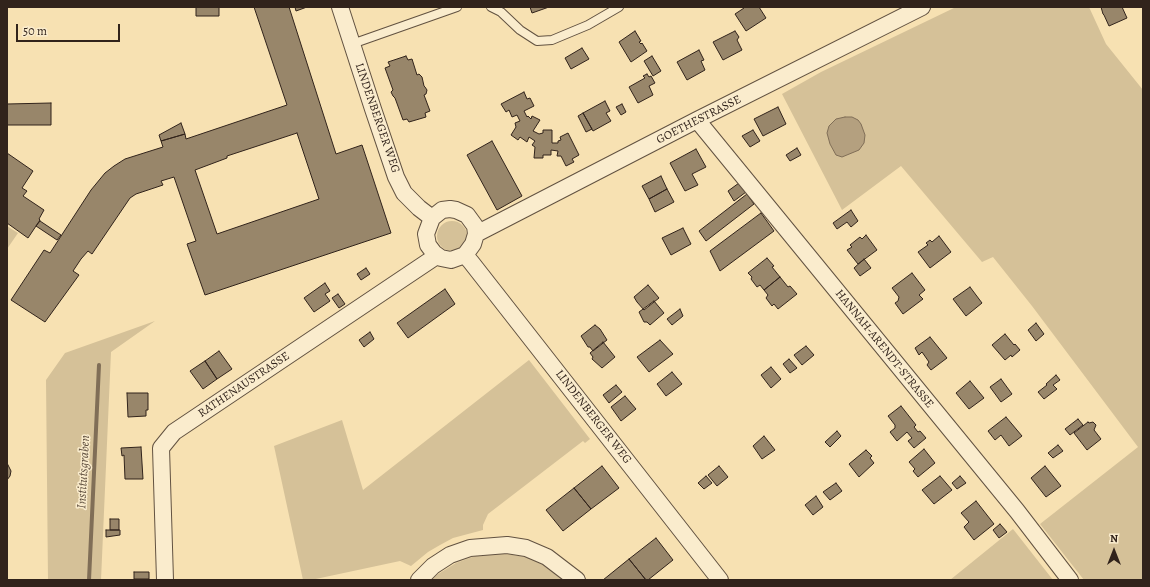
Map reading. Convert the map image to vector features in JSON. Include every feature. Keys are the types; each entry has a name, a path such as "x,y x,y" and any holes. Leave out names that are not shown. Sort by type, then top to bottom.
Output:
{"street":[{"name":"LINDENBERGER WEG","path":"340,7 396,177 404,193 415,205 432,218"},
{"name":"GOETHESTRASSE","path":"476,234 697,120 922,7"},
{"name":"HANNAH-ARENDT-STRASSE","path":"697,120 1017,511 1070,580"},
{"path":"442,210 462,211 471,219 475,226 476,234 473,244 465,255 451,260 441,258 431,250 426,240 426,234 432,218 442,210"},
{"name":"LINDENBERGER WEG","path":"465,255 720,580"},
{"name":"RATHENAUSTRASSE","path":"165,580 161,448 174,432 436,256 441,258"},
{"path":"419,580 433,566 450,555 470,548 507,545 526,548 548,557 577,580"}],"lane":[{"path":"352,44 457,7"},
{"path":"491,7 500,12 514,25 537,41 552,40 588,25 619,7"}],"shaded area":[{"path":"956,7 1089,7 1106,44 1143,90 1143,580 1084,580 1040,524 1138,447 1032,306 993,257 982,262 901,166 842,210 782,94 821,72"},
{"path":"852,117 858,120 865,135 864,143 859,150 842,157 836,155 830,144 827,133 829,126 836,119"},
{"path":"452,221 462,226 467,236 462,246 452,251 442,246 437,236 442,226"},
{"path":"7,226 18,233 7,249"},
{"path":"155,321 111,352 101,580 48,580 46,380 65,353"},
{"path":"529,360 590,439 585,443 583,441 488,514 483,525 483,530 453,538 428,552 411,566 400,561 311,580 303,580 274,446 342,420 363,490"},
{"path":"1013,529 1053,580 950,580"},
{"path":"499,553 527,557 549,566 565,580 431,580 456,563 475,556"}],"building":[{"path":"196,7 219,7 219,16 196,16"},
{"path":"254,7 289,7 336,154 362,145 391,233 205,295 187,244 196,241 174,177 161,181 163,185 136,194 130,198 92,254 88,251 81,259 73,271 79,275 45,322 11,300 44,250 50,253 91,190 105,173 114,166 125,159 163,147 161,141 185,134 186,139 287,105","holes":["297,133 319,199 217,234 195,170 227,158 227,156"]},
{"path":"295,7 307,7 296,11"},
{"path":"530,7 549,7 532,13"},
{"path":"743,7 759,7 766,18 746,31 735,14 744,8"},
{"path":"1101,7 1122,7 1127,18 1109,26"},
{"path":"635,31 641,41 639,42 641,44 642,43 647,51 631,62 619,42"},
{"path":"735,31 739,37 737,40 742,50 723,60 713,42"},
{"path":"582,48 589,59 571,69 565,58"},
{"path":"699,50 704,60 701,61 705,70 687,80 677,62"},
{"path":"406,56 408,60 412,59 417,75 419,74 422,77 424,86 427,90 426,94 424,95 430,111 425,113 426,117 409,122 407,119 403,120 395,98 391,92 393,90 385,68 390,66 388,62"},
{"path":"652,56 661,71 653,76 644,61"},
{"path":"647,74 649,77 651,76 655,83 649,86 653,95 638,103 629,87 645,78 643,76"},
{"path":"524,92 527,99 530,98 534,106 524,111 527,117 528,116 531,119 532,116 540,120 533,131 539,134 543,133 543,130 552,130 552,143 558,143 558,141 561,140 560,137 568,133 579,155 572,159 574,162 566,166 561,156 557,156 558,151 551,150 551,155 543,155 543,158 534,158 535,147 532,145 535,141 529,137 527,142 520,137 518,140 511,135 516,127 515,123 520,121 517,115 512,117 509,110 506,112 501,104"},
{"path":"605,101 610,111 606,113 611,121 593,131 583,113"},
{"path":"51,103 51,125 7,125 7,104"},
{"path":"622,104 626,112 621,115 616,107"},
{"path":"778,107 786,124 763,136 754,119"},
{"path":"583,113 592,129 586,132 578,116"},
{"path":"181,123 185,134 161,141 159,135"},
{"path":"753,130 760,141 750,147 742,136"},
{"path":"492,141 522,196 497,210 467,155"},
{"path":"797,148 801,155 790,161 786,155"},
{"path":"696,149 706,167 692,174 698,185 685,191 670,163"},
{"path":"7,153 33,171 22,188 27,191 23,196 44,210 39,219 40,220 28,238 7,223"},
{"path":"661,176 667,189 649,199 642,186"},
{"path":"739,183 746,192 734,201 728,191"},
{"path":"667,189 674,202 655,212 649,199"},
{"path":"747,194 754,204 706,241 699,231"},
{"path":"851,210 858,221 851,227 847,222 837,229 833,223"},
{"path":"761,213 774,231 720,271 710,251"},
{"path":"40,221 61,235 57,240 36,226"},
{"path":"683,228 691,244 671,255 662,238"},
{"path":"866,235 877,250 858,264 847,250 852,247 850,245 860,237 862,239"},
{"path":"939,236 951,252 930,268 918,252 928,245 926,243 930,240 932,242"},
{"path":"767,258 774,266 772,267 780,277 764,290 760,285 757,287 751,279 752,277 748,273"},
{"path":"864,259 871,268 860,276 854,268"},
{"path":"366,268 370,274 361,280 357,274"},
{"path":"912,273 925,290 919,295 923,299 903,314 895,303 898,301 899,297 892,288"},
{"path":"780,277 788,287 790,286 797,294 778,309 774,304 772,306 766,298 768,295 764,290"},
{"path":"325,283 330,291 325,294 330,301 314,312 304,298"},
{"path":"648,285 659,298 644,310 634,297"},
{"path":"970,287 982,303 966,316 953,299"},
{"path":"445,289 455,304 408,338 397,323"},
{"path":"338,294 345,304 339,308 332,298"},
{"path":"654,301 664,313 650,325 647,322 644,322 639,312"},
{"path":"680,309 683,316 672,325 667,319"},
{"path":"1036,323 1044,334 1036,341 1028,330"},
{"path":"595,325 600,329 607,340 593,351 590,347 588,347 581,336"},
{"path":"370,332 374,339 364,347 359,340"},
{"path":"1005,334 1020,350 1012,357 1011,355 1005,360 992,345"},
{"path":"930,337 947,358 931,370 927,365 929,362 922,352 919,355 915,348"},
{"path":"660,340 673,354 649,372 637,357"},
{"path":"603,342 615,357 602,368 592,359 593,357 590,353"},
{"path":"806,346 814,355 802,365 794,355"},
{"path":"219,351 232,369 217,379 205,361"},
{"path":"789,359 797,368 790,373 783,364"},
{"path":"205,361 217,379 203,389 190,371"},
{"path":"771,367 781,379 771,388 761,375"},
{"path":"672,372 682,384 666,396 657,384"},
{"path":"1056,375 1060,380 1053,385 1057,389 1044,399 1038,392"},
{"path":"1001,379 1012,394 1001,402 990,387"},
{"path":"970,381 984,398 969,409 956,393"},
{"path":"616,385 622,392 609,403 603,395"},
{"path":"127,393 148,393 148,410 146,410 146,416 128,417"},
{"path":"625,396 636,409 621,421 611,407"},
{"path":"901,406 916,425 914,427 926,438 914,448 908,441 912,438 907,432 897,441 890,432 895,428 895,425 888,416"},
{"path":"1006,417 1022,436 1009,446 1001,435 995,440 988,431"},
{"path":"1078,419 1083,425 1070,435 1065,429"},
{"path":"1088,422 1093,422 1096,425 1094,430 1101,439 1087,450 1074,433"},
{"path":"837,431 841,436 830,447 825,442"},
{"path":"764,436 775,450 762,459 753,446"},
{"path":"1058,445 1063,451 1053,458 1048,453"},
{"path":"141,447 143,479 125,479 124,455 122,456 121,448"},
{"path":"924,449 935,463 918,477 913,471 915,469 909,462"},
{"path":"866,450 872,456 870,458 874,463 859,477 849,464"},
{"path":"7,463 11,471 7,480"},
{"path":"602,466 619,488 591,509 574,488"},
{"path":"719,466 728,477 717,486 708,475"},
{"path":"1045,466 1061,486 1046,497 1031,478"},
{"path":"706,476 712,483 704,489 698,483"},
{"path":"940,476 952,490 934,504 922,490"},
{"path":"960,476 966,483 957,489 952,483"},
{"path":"836,483 842,491 830,500 823,492"},
{"path":"574,488 591,509 563,531 546,510"},
{"path":"816,496 823,507 813,515 805,505"},
{"path":"976,501 994,524 974,540 964,527 969,522 961,513"},
{"path":"110,519 119,519 119,530 110,530"},
{"path":"1000,524 1007,532 999,538 993,530"},
{"path":"106,530 120,530 120,535 106,537"},
{"path":"656,538 673,560 646,580 629,559"},
{"path":"629,559 646,580 603,580"},
{"path":"134,572 149,572 149,579 134,579"}],"waterway":[{"name":"Institutsgraben","path":"89,580 99,365"}]}
